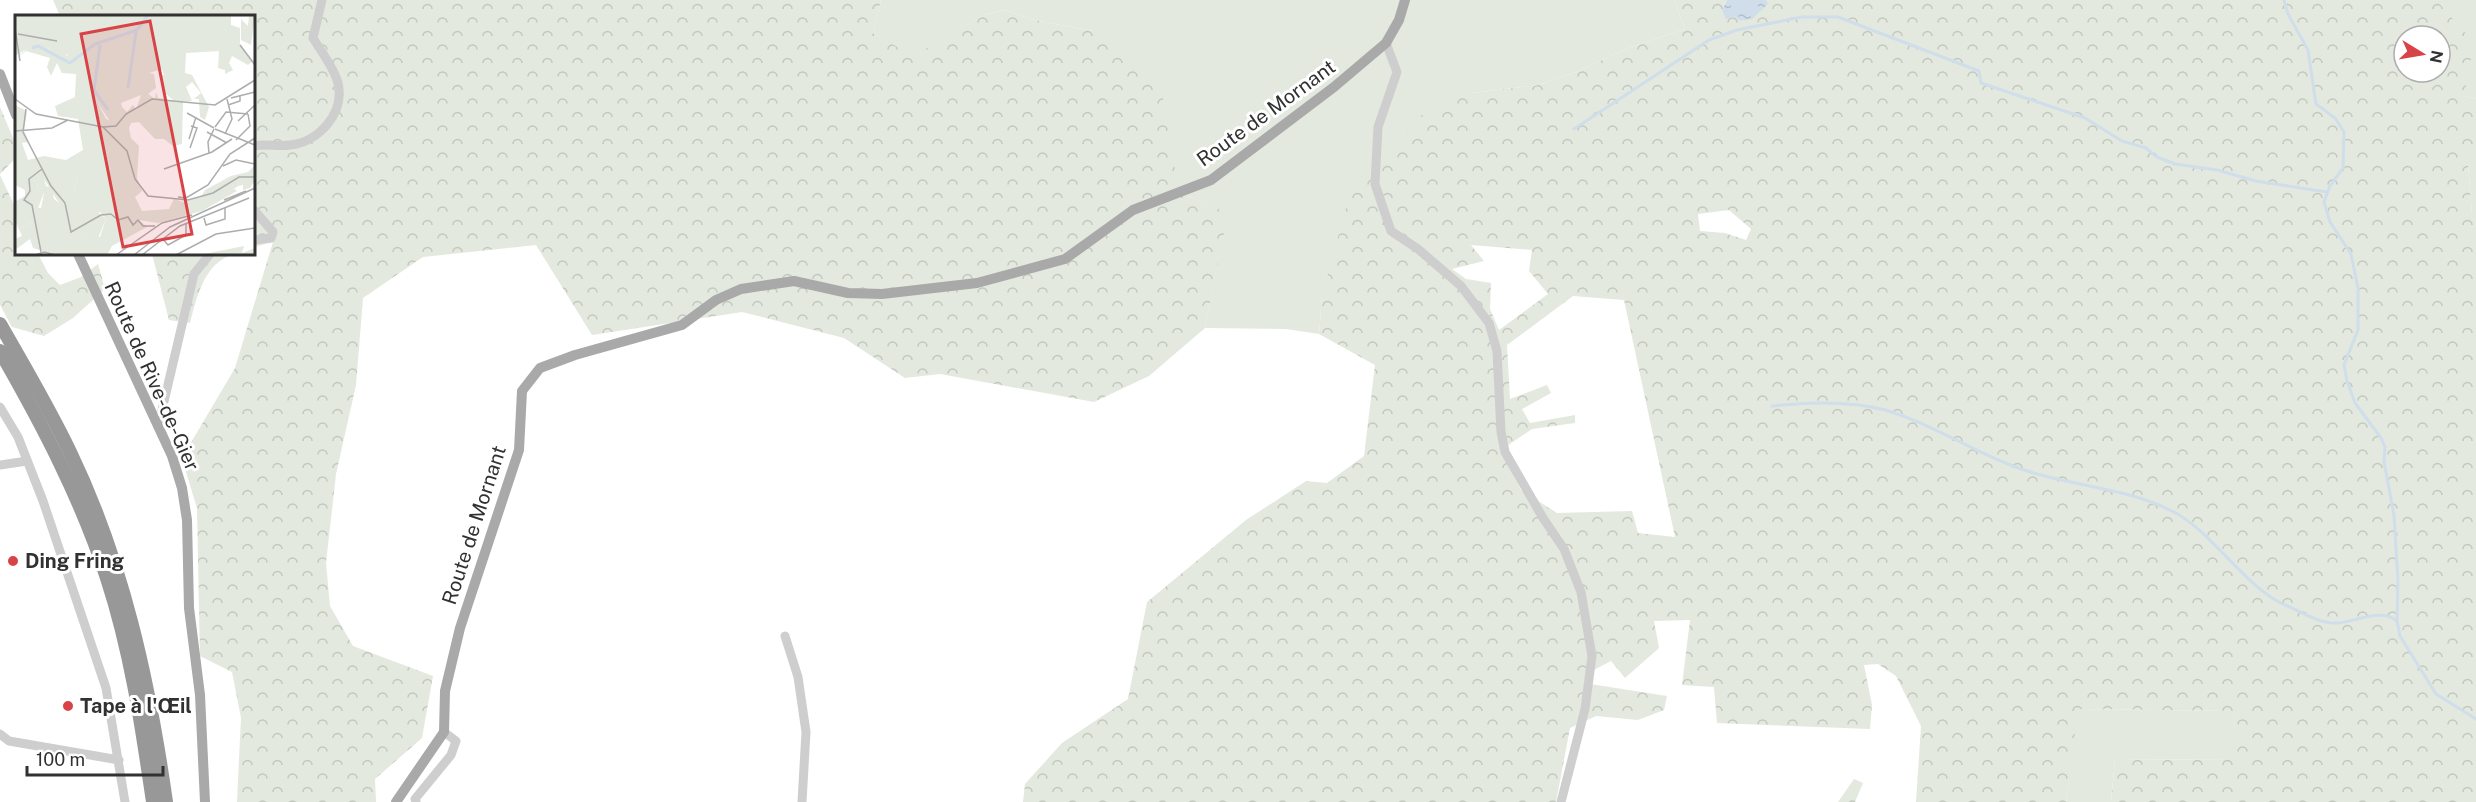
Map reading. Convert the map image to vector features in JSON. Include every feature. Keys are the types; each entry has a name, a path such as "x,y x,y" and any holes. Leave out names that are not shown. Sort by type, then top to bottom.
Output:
{"highway":[{"path":"0,324 70,452 109,547 146,679 166,802"},
{"path":"0,351 57,455 86,519 108,579 127,650 153,802"}],"main road":[{"name":"Route de Mornant","path":"444,732 445,691 459,628 519,450 522,391 540,368 575,355 682,325 716,300 741,289 794,281 848,293 882,294 977,283 1065,259 1133,210 1211,180 1364,63 1386,43 1395,30 1405,0"},
{"path":"0,74 15,112"},
{"name":"Route de Rive-de-Gier","path":"78,255 159,427 182,488 188,520 189,608 200,694 205,802"},
{"path":"396,802 444,732"}],"street":[{"path":"255,146 266,143 290,146 315,138 330,123 338,101 338,83 313,38 322,0"},
{"path":"1386,43 1397,72 1378,127 1375,184 1391,231 1461,286 1489,323 1497,351 1501,432 1506,452 1543,518 1564,549 1581,592 1592,656 1585,710 1561,802"},
{"path":"255,211 273,232 271,238 255,240"},
{"path":"159,427 194,274 209,255"},
{"path":"0,407 18,436 69,572 106,688 125,802"},
{"path":"0,465 27,461"},
{"path":"785,636 798,677 806,732 802,802"},
{"path":"416,802 415,799 451,755 456,741 444,732"},
{"path":"0,734 9,741 119,760"}],"green space":[{"path":"53,0 881,0 873,33 913,56 984,15 1004,10 1034,20 1093,31 1162,93 1179,192 1228,213 1205,328 1149,376 1094,402 940,374 905,378 844,338 742,312 592,335 536,245 423,257 363,298 356,385 336,474 326,563 330,606 353,646 433,676 422,738 375,779 376,802 237,802 241,718 232,672 200,656 197,508 179,449 189,446 235,368 273,242 255,247 255,15 60,15"},
{"path":"881,0 1674,0 1685,29 1625,49 1579,71 1539,85 1473,93 1322,296 1319,334 1286,329 1205,328 1227,213 1179,192 1093,31 1034,20 1004,10 984,15 913,57 873,33"},
{"path":"1674,0 1727,0 1724,5 1740,21 1756,14 1766,0 2436,0 2468,36 2473,48 2464,96 2476,99 2476,162 2468,164 2472,214 2476,216 2476,802 2111,802 2115,760 2233,759 2235,711 2078,709 2066,802 1916,802 1921,726 1896,676 1878,664 1864,665 1872,705 1870,729 1717,723 1714,687 1682,685 1690,620 1654,621 1659,648 1625,678 1611,661 1586,674 1584,683 1667,696 1664,710 1638,720 1596,716 1570,728 1556,802 1023,802 1025,784 1062,743 1128,699 1147,602 1246,520 1306,481 1327,483 1364,456 1375,365 1319,334 1322,296 1348,200 1369,170 1424,113 1473,93 1539,85 1579,71 1625,49 1685,29","holes":["1729,210 1751,229 1746,240 1725,233 1700,231 1698,214","1471,245 1532,250 1529,271 1548,294 1499,330 1490,309 1491,283 1466,279 1452,269 1484,261","1573,296 1624,300 1675,537 1638,533 1632,511 1557,513 1521,490 1501,450 1532,429 1575,423 1575,415 1530,423 1522,409 1551,393 1547,385 1510,399 1507,345"]},
{"path":"2436,0 2476,0 2476,99 2464,96 2452,55 2452,24 2443,24"},
{"path":"0,107 15,143 15,159 0,174"},
{"path":"2476,162 2476,216 2472,215 2468,163"},
{"path":"0,175 15,207 15,255 39,255 48,273 60,285 81,277 98,264 105,289 73,318 44,336 12,327 0,305"},
{"path":"152,255 232,255 215,265 203,282 190,323 169,320"},
{"path":"2077,709 2235,711 2234,759 2115,760 2111,802 2066,802"},
{"path":"1854,779 1863,783 1855,802 1838,802"}],"water":[{"path":"1727,0 1766,0 1768,4 1752,19 1740,21 1735,17 1726,19 1722,10"}],"waterway":[{"path":"2284,0 2288,14 2308,50 2316,104 2335,118 2344,132 2343,168 2330,186 2324,202 2330,222 2351,254 2358,288 2358,330 2344,365 2355,403 2385,447 2384,462 2394,515 2398,581 2397,621 2400,636 2436,694 2476,719"},
{"path":"1574,129 1709,40 1737,30 1802,17 1838,17 1979,71 1981,83 2085,118 2122,141 2146,148 2157,157 2175,164 2217,170 2256,181 2327,192"},
{"path":"1772,406 1843,403 1902,415 2032,473 2132,496 2170,510 2199,530 2255,585 2285,605 2310,617 2330,623 2383,615 2397,621"}],"place":[{"name":"Ding Fring","path":"13,561"},
{"name":"Tape à l'Œil","path":"68,706"}]}
